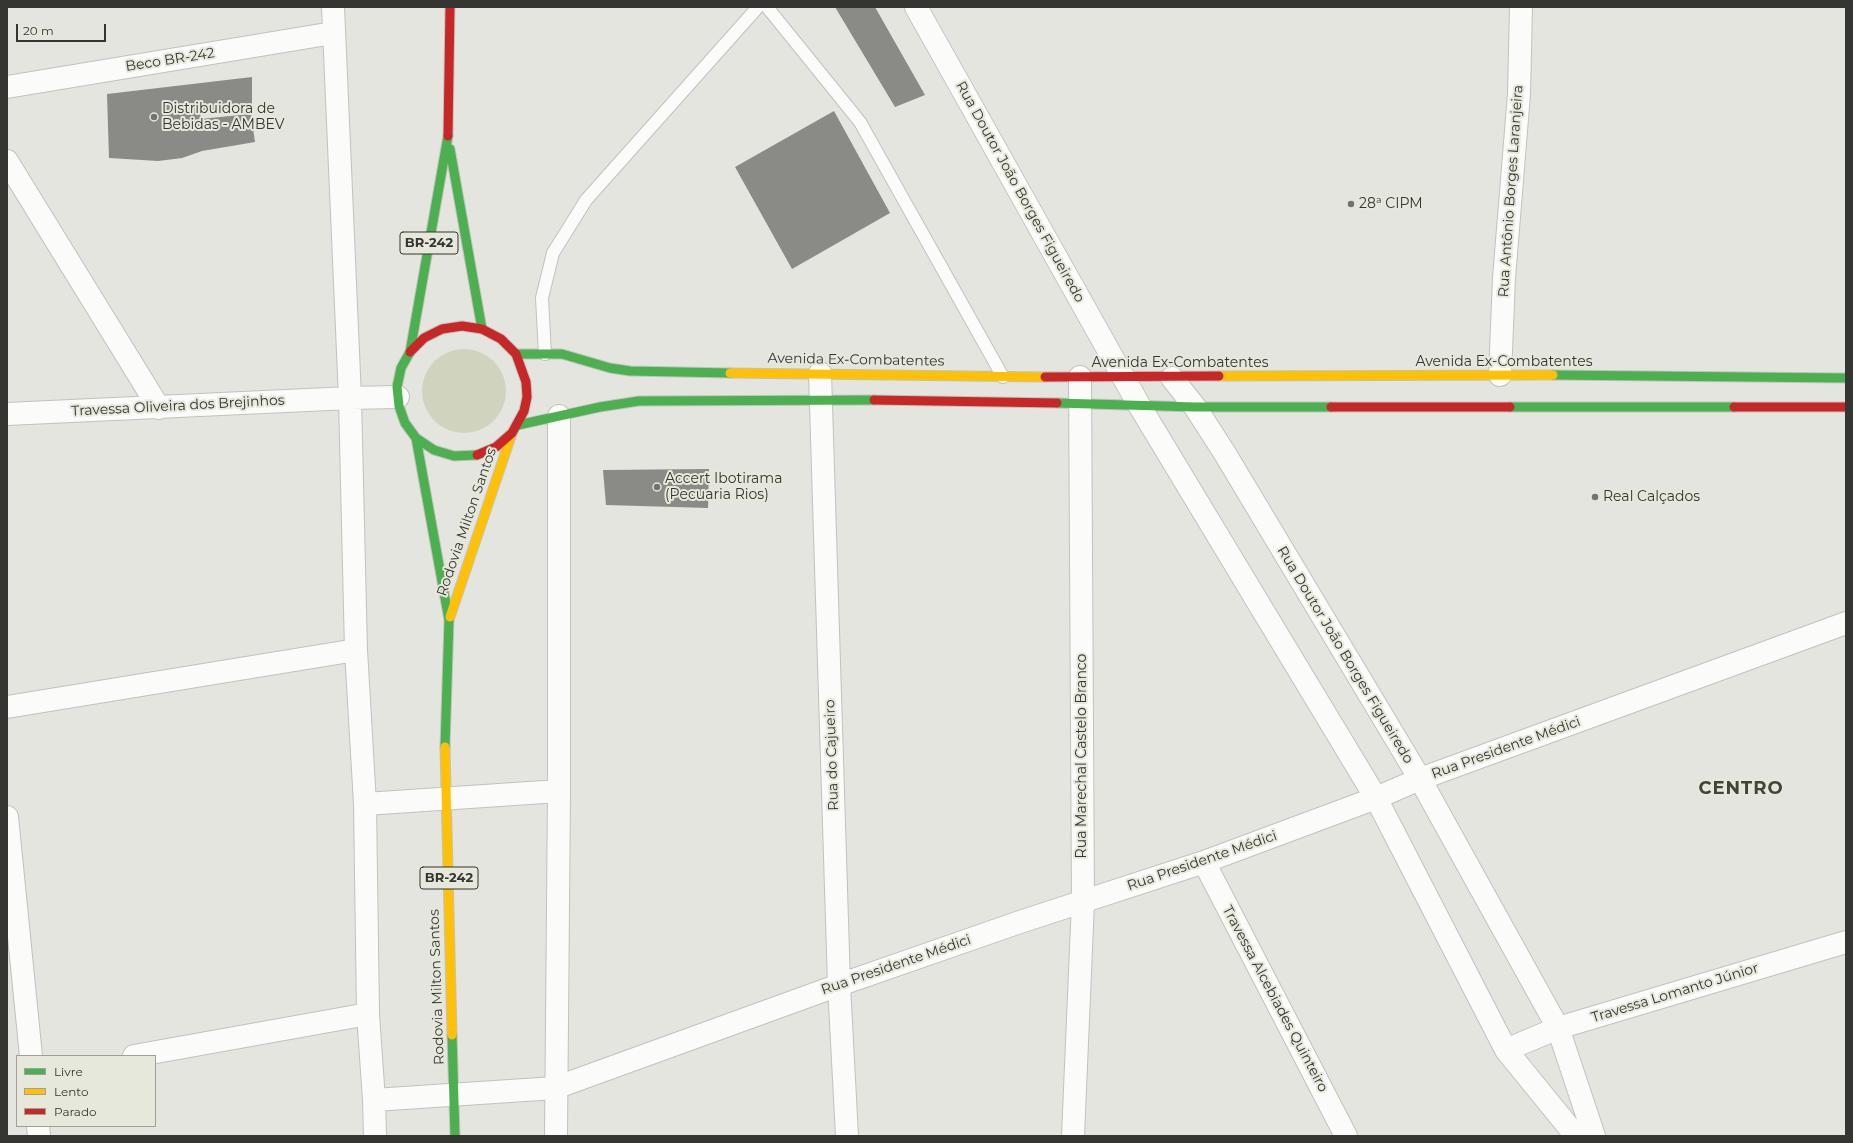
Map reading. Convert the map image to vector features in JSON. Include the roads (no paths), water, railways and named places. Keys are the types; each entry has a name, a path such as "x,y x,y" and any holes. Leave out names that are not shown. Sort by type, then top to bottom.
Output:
{"main road":[{"name":"Rodovia Milton Santos","path":"410,352 448,134 450,7"},
{"name":"Rodovia Milton Santos","path":"448,134 482,329"},
{"name":"Rodovia Milton Santos","path":"462,326 482,329 500,339 516,354 522,367 526,382 527,397 524,411 518,425 512,433 496,447 476,455 462,456 454,456 434,450 416,438 405,423 399,406 397,387 401,368 410,352 424,338 442,329 462,326"},
{"name":"Avenida Ex-Combatentes","path":"516,354 562,354 610,368 630,370 1003,377 1172,378 1500,375 1846,378"},
{"path":"518,425 600,407 639,401 821,399 1194,407 1846,407"},
{"name":"Rodovia Milton Santos","path":"449,620 512,433"},
{"name":"Rodovia Milton Santos","path":"416,438 449,620 445,765 455,1136"}],"street":[{"path":"333,7 350,398 356,650 364,804 368,1014 375,1136"},
{"name":"Rua Doutor João Borges Figueiredo","path":"916,7 1125,377 1139,405"},
{"name":"Rua Antônio Borges Laranjeira","path":"1500,375 1504,278 1518,94 1521,7"},
{"name":"Beco BR-242","path":"7,87 333,33"},
{"path":"7,161 159,408"},
{"name":"Rua do Cajueiro","path":"820,373 839,985 847,1136"},
{"name":"Rua Marechal Castelo Branco","path":"1073,1136 1083,902 1080,377"},
{"name":"Rua Doutor João Borges Figueiredo","path":"1172,378 1194,407 1224,452 1420,779 1558,1028 1594,1136"},
{"name":"Travessa Oliveira dos Brejinhos","path":"7,414 398,397"},
{"path":"1139,405 1376,798 1506,1050 1576,1136"},
{"path":"556,1136 555,1088 559,791 558,416"},
{"name":"Rua Presidente Médici","path":"374,1100 555,1088 839,985 1204,862 1376,798 1420,779 1846,623"},
{"path":"7,707 356,650"},
{"path":"364,804 559,791"},
{"path":"7,816 31,1055"},
{"name":"Travessa Alcebiades Quinteiro","path":"1204,862 1346,1136"},
{"name":"Travessa Lomanto Júnior","path":"1506,1050 1558,1028 1846,942"},
{"path":"140,1055 368,1014"}],"lane":[{"path":"545,354 542,298 553,253 586,200 758,7"},
{"path":"767,7 860,122 1003,377"}],"place":[{"name":"Distribuidora de Bebidas - AMBEV","path":"154,117"},
{"name":"28ª CIPM","path":"1351,204"},
{"name":"Accert Ibotirama (Pecuaria Rios)","path":"657,487"},
{"name":"Real Calçados","path":"1595,497"}],"district":[{"name":"CENTRO","path":"1741,789"}]}
